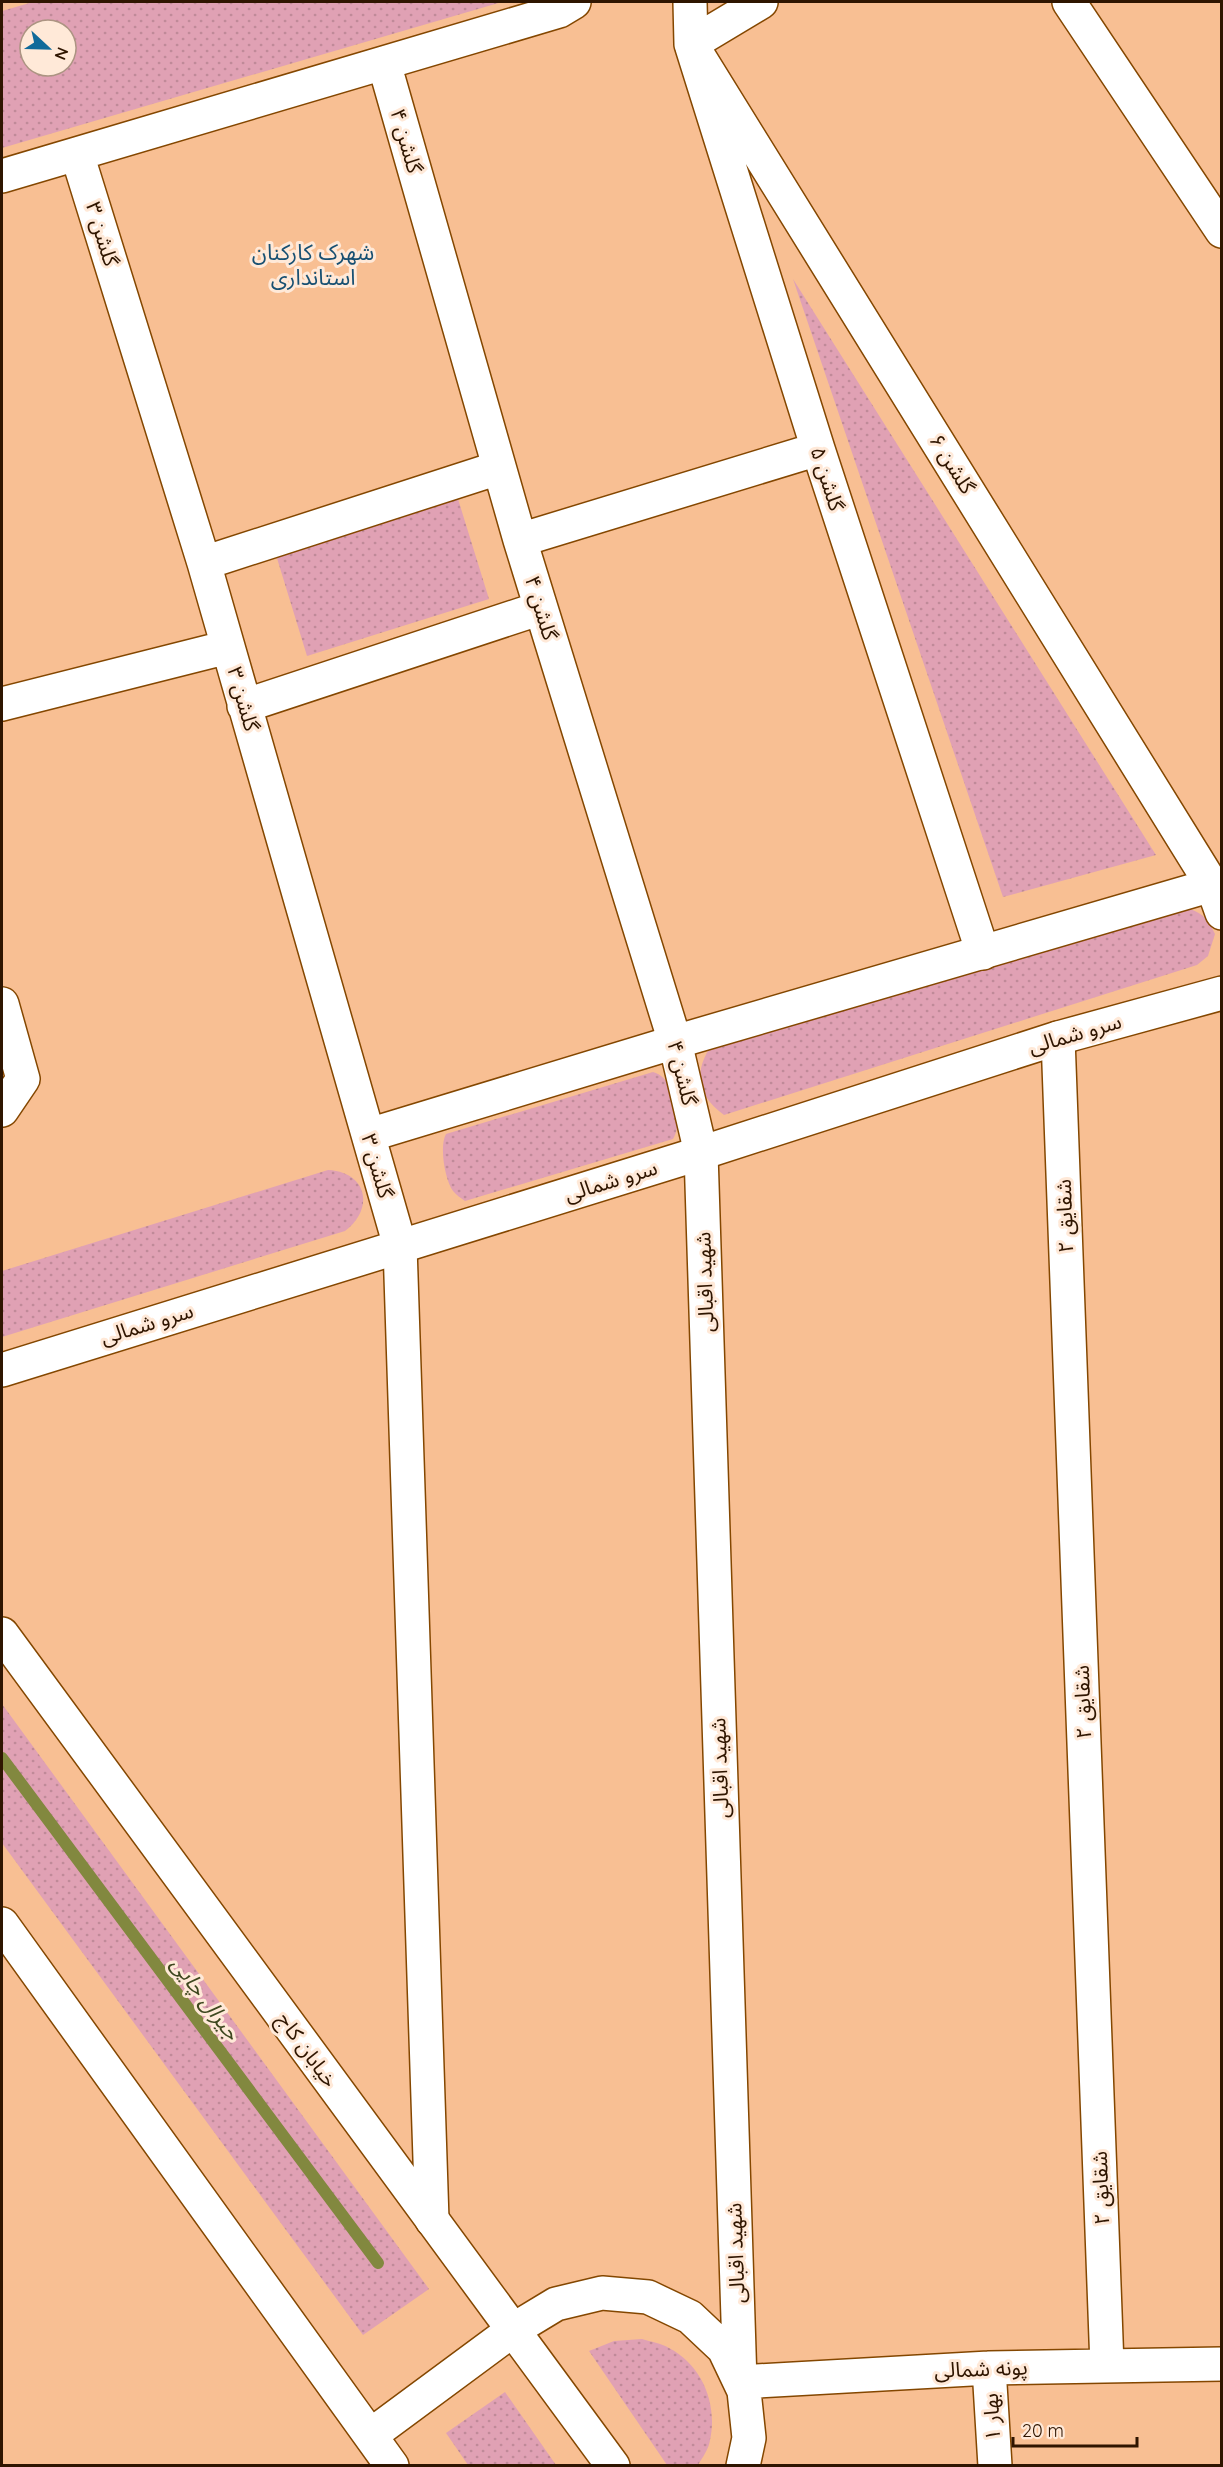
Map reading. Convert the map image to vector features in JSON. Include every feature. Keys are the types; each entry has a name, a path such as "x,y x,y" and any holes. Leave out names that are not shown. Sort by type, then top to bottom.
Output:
{"street":[{"path":"2,176 559,11 574,2"},
{"name":"گلشن ۵","path":"690,2 691,44 818,449 983,953"},
{"path":"691,44 761,2"},
{"path":"1069,2 1221,231"},
{"name":"گلشن ۶","path":"691,44 1217,899"},
{"name":"گلشن ۴","path":"384,63 498,468 675,1042 701,1153"},
{"name":"گلشن ۳","path":"77,154 204,563 400,1246 432,2220"},
{"path":"520,540 818,449"},
{"path":"204,563 498,468"},
{"path":"244,706 542,608"},
{"path":"2,704 228,647"},
{"path":"369,1135 675,1042 983,953 1217,899"},
{"name":"سرو شمالی","path":"2,1370 701,1153 1058,1038 1221,993"},
{"path":"2,1004 23,1079 2,1110"},
{"name":"شقایق ۲","path":"1058,1038 1107,2366"},
{"name":"شهید اقبالی","path":"701,1153 740,2382"},
{"name":"خیابان کاج","path":"2,1634 613,2466"},
{"path":"2,1924 392,2466"},
{"path":"371,2436 513,2330 556,2304 602,2293 648,2297 690,2317 724,2349 744,2391 749,2438 743,2466"},
{"name":"پونه شمالی","path":"740,2382 989,2368 1221,2364"},
{"name":"بهار ۱","path":"989,2368 995,2466"}],"shaded area":[{"path":"33,2 502,2 2,148 2,11"},
{"path":"793,279 1156,855 1003,897"},
{"path":"458,499 489,599 307,656 276,555"},
{"path":"1178,907 1201,914 1209,922 1215,934 1208,956 1197,965 724,1115 716,1109 705,1094 700,1078 703,1060 708,1051"},
{"path":"653,1072 667,1082 675,1101 678,1122 673,1139 465,1201 450,1186 444,1163 443,1146 446,1134"},
{"path":"328,1170 341,1172 351,1177 358,1184 362,1193 363,1202 360,1212 345,1231 2,1337 2,1271"},
{"path":"2,1704 429,2289 363,2335 2,1843"},
{"path":"642,2339 663,2345 681,2355 699,2375 705,2387 712,2413 712,2426 708,2447 698,2465 667,2465 589,2351 614,2341"},
{"path":"505,2392 556,2465 468,2465 446,2433"}],"waterway":[{"name":"جیرال چایی","path":"2,1758 378,2263"}],"district":[{"name":"شهرک کارکنان استانداری","path":"313,264"}]}
